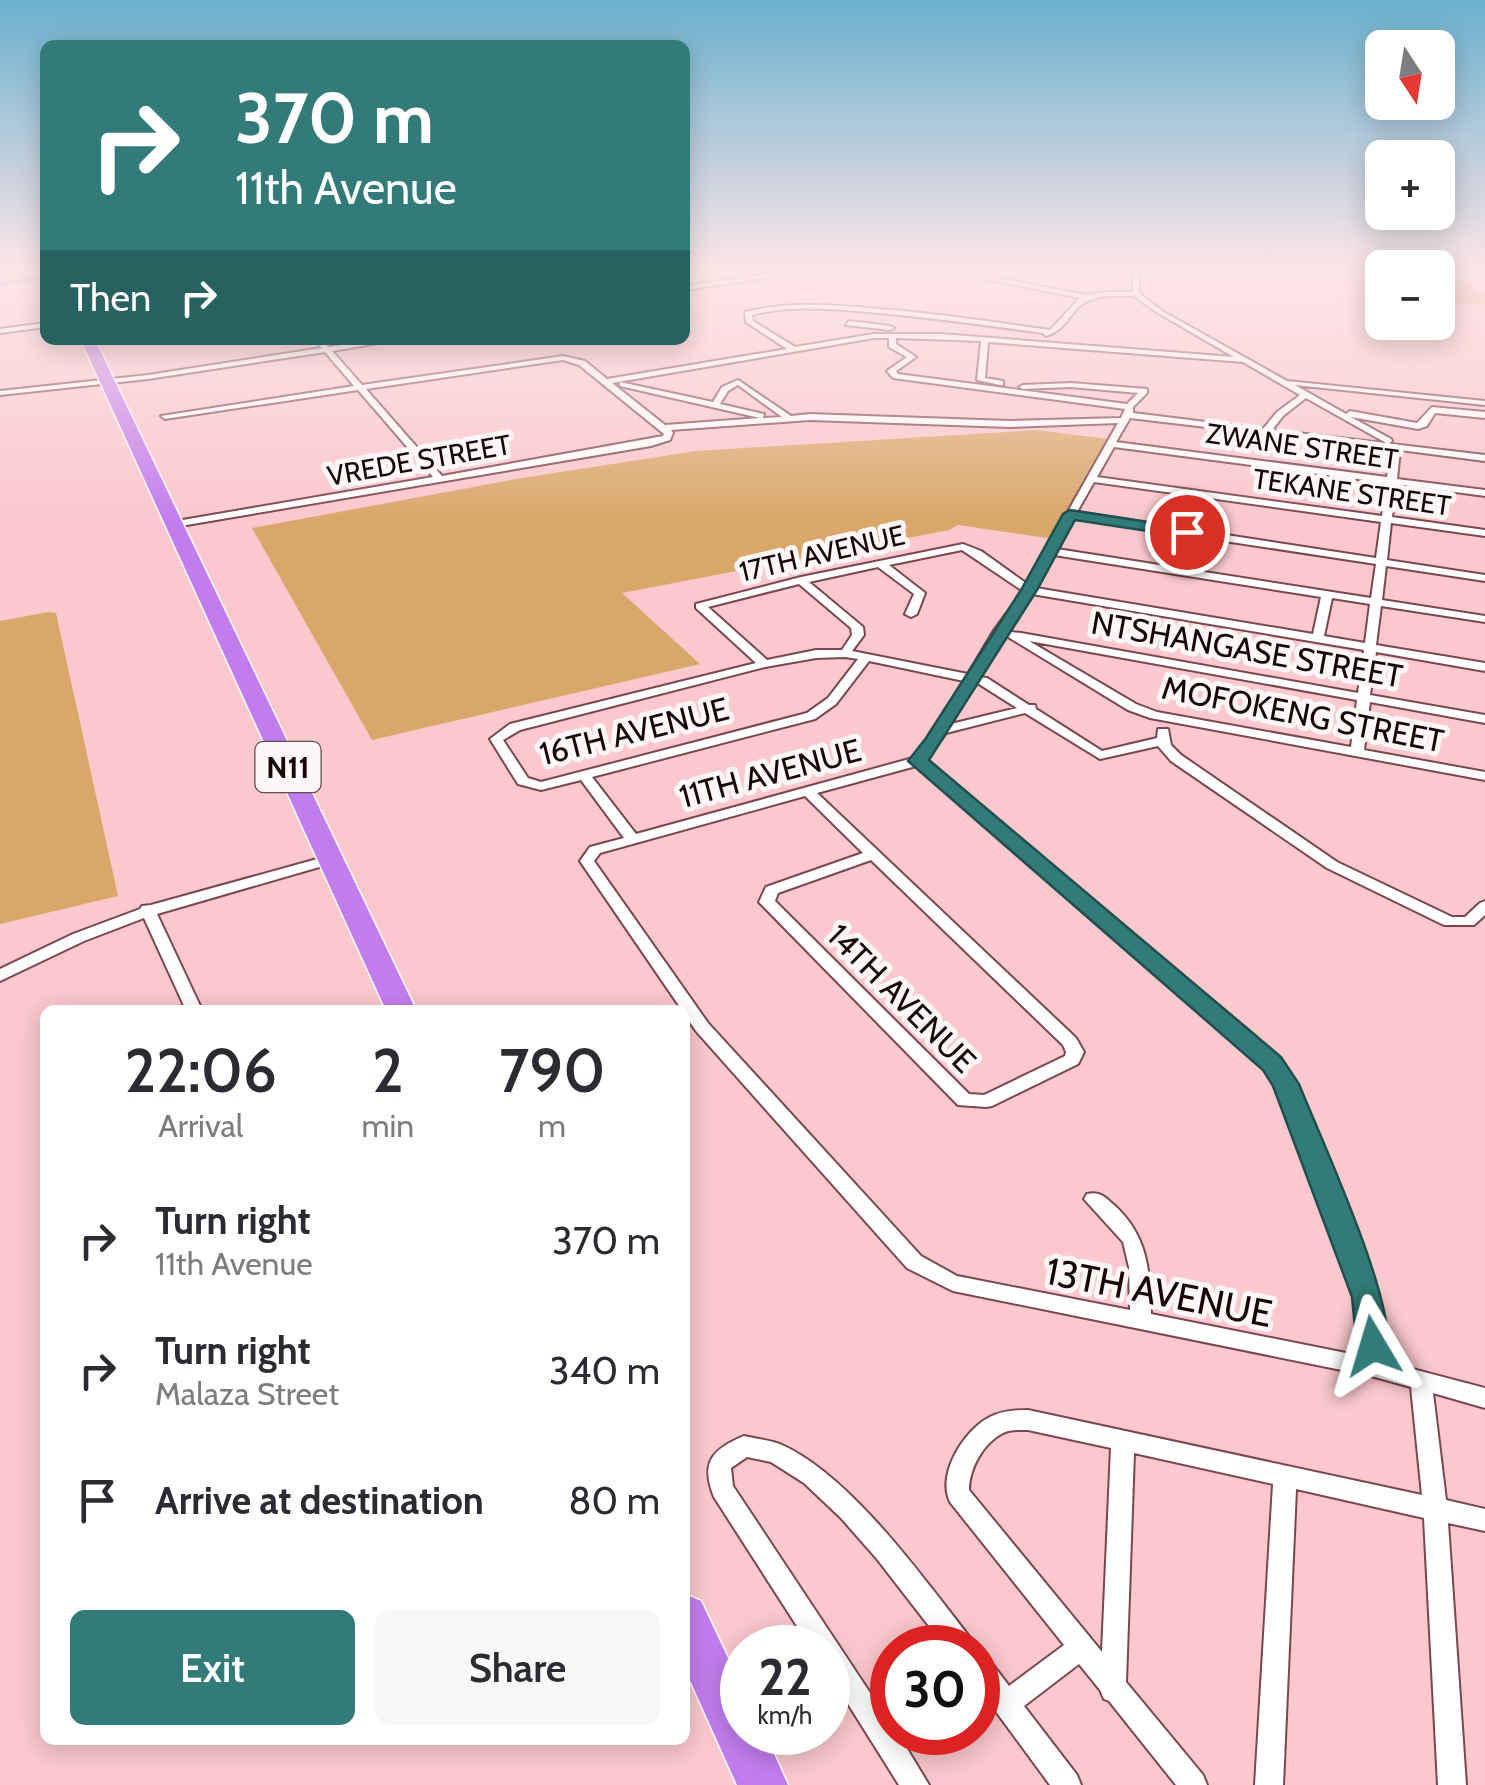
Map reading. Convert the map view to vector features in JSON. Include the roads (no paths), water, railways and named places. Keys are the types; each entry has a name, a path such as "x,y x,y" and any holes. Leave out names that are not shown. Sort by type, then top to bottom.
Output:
{"highway":[{"name":"N11","path":"95,354 398,1005"},
{"path":"690,1629 763,1785"}],"street":[{"path":"0,394 110,385 294,354"},
{"path":"331,354 439,478"},
{"path":"606,382 776,354"},
{"path":"907,354 912,357 893,369 893,375 1129,414 1485,458"},
{"path":"984,354 982,380 1022,387"},
{"path":"1161,354 1241,360"},
{"path":"1232,354 1396,446"},
{"path":"165,416 546,360 576,360 666,432"},
{"path":"606,382 673,394 753,416 1000,424 1129,414"},
{"path":"715,406 725,389 740,382 787,416"},
{"path":"1281,382 1485,403"},
{"path":"1002,392 1006,388 1071,385 1144,391 1005,633 918,761 1248,1040 1280,1073 1368,1297 1373,1334 1371,1367"},
{"path":"1039,387 1052,399"},
{"path":"1267,430 1305,395"},
{"path":"1336,412 1416,426 1424,424 1432,410 1485,415"},
{"name":"VREDE STREET","path":"175,524 650,443 666,432 800,418"},
{"name":"ZWANE STREET","path":"1113,444 1485,493"},
{"path":"1357,752 1396,446"},
{"name":"TEKANE STREET","path":"1094,479 1485,533"},
{"path":"1070,514 1485,578"},
{"name":"17TH AVENUE","path":"765,664 700,606 878,563 968,547 1003,576 1029,590"},
{"path":"1050,551 1485,619"},
{"path":"878,563 920,593 911,614"},
{"path":"801,580 857,627 858,635 845,653"},
{"path":"1029,590 1485,666"},
{"path":"1318,638 1327,594"},
{"name":"NTSHANGASE STREET","path":"1005,633 1485,719"},
{"name":"MOFOKENG STREET","path":"1005,633 1132,707 1165,718 1485,776"},
{"name":"16TH AVENUE","path":"865,658 832,701 811,716 541,786 530,785 518,775 497,736 515,727 826,652 845,653 974,678 1030,708 1100,755 1163,741"},
{"path":"942,730 1030,708"},
{"path":"1165,718 1163,741 1176,758 1353,876 1456,924 1469,922 1485,906"},
{"name":"11TH AVENUE","path":"588,857 595,850 918,761"},
{"path":"583,774 633,840"},
{"name":"14TH AVENUE","path":"807,791 1070,1042 1072,1060 986,1100 972,1102 956,1096 768,902 771,890 873,854"},
{"name":"13TH AVENUE","path":"588,857 588,867 684,1005"},
{"path":"0,976 66,940 147,909 328,860"},
{"path":"147,909 192,1005"},
{"name":"13TH AVENUE","path":"690,1012 914,1262 953,1282 1371,1367 1485,1398"},
{"path":"1094,1199 1122,1224 1135,1242 1141,1322"},
{"path":"1421,1382 1435,1510 1452,1785"},
{"path":"1193,1785 958,1494 956,1480 961,1467 990,1429 1005,1421 1028,1420 1485,1520"},
{"path":"1113,1690 1123,1442"},
{"path":"811,1625 722,1489 720,1462 734,1448 748,1444 773,1448 814,1475 942,1625"},
{"path":"1270,1785 1285,1478"},
{"path":"1008,1703 1080,1648"},
{"path":"850,1685 915,1785"},
{"path":"1000,1693 1067,1785"}]}
